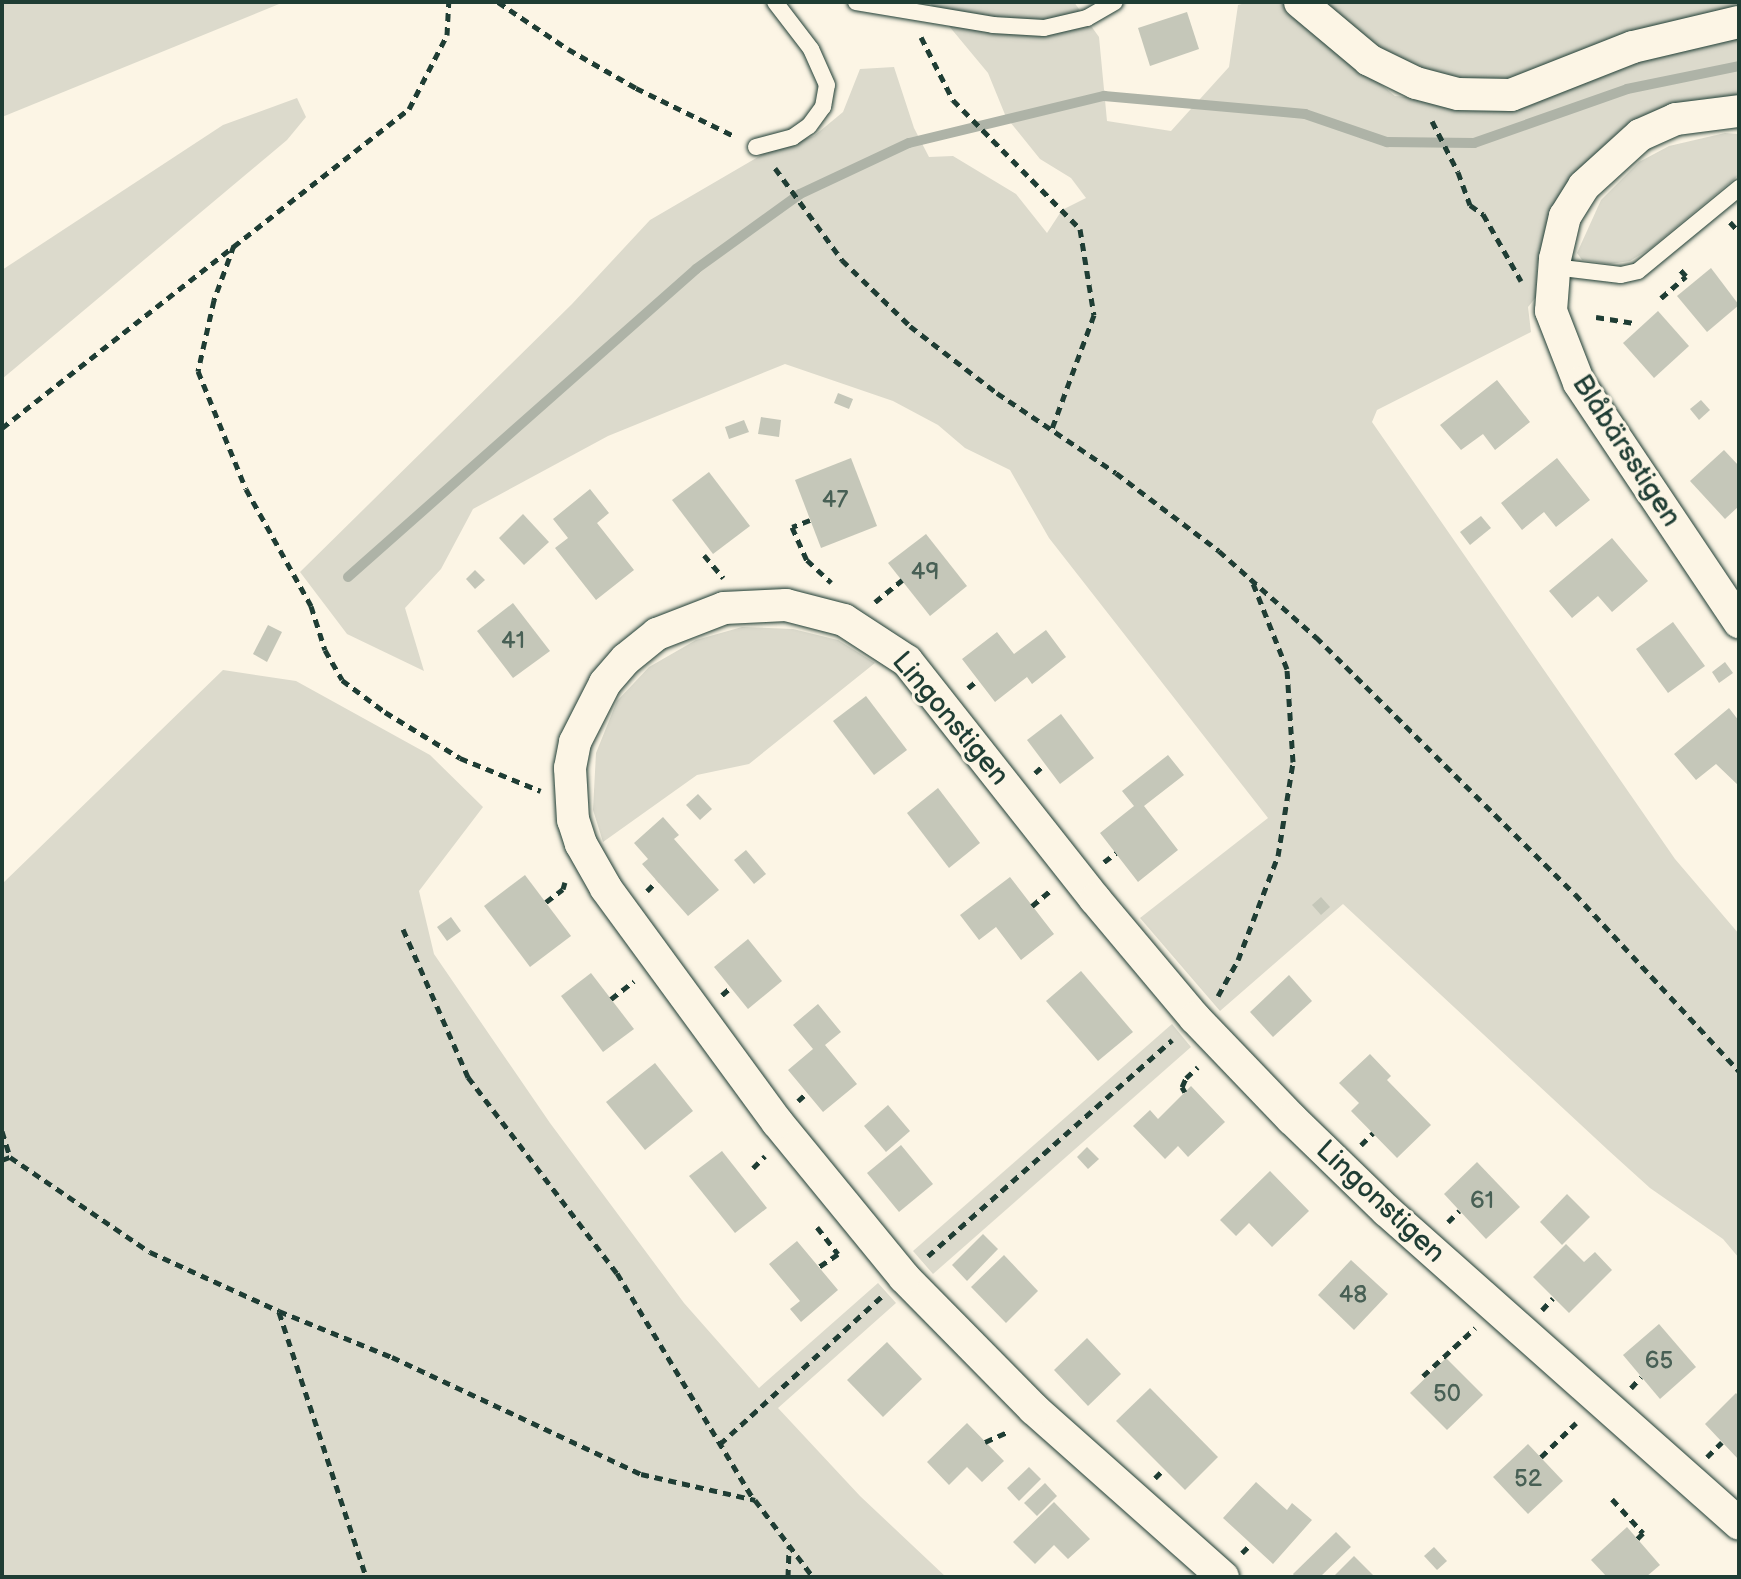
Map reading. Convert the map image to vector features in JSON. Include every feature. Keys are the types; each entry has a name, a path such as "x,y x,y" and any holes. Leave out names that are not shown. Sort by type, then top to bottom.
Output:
{"street":[{"path":"1300,2 1369,60 1416,83 1458,94 1511,95 1633,47 1699,28 1739,22"},
{"name":"Blåbärsstigen","path":"1739,111 1676,119 1640,135 1610,159 1584,186 1565,216 1554,267 1551,311 1579,383 1739,622"},
{"name":"Lingonstigen","path":"1223,1577 1034,1409 904,1277 777,1122 606,888 581,844 573,820 570,768 575,742 605,683 626,659 657,634 724,608 786,605 844,620 907,661 1115,923 1195,1018 1292,1119 1387,1211 1739,1524"}],"lane":[{"path":"756,147 793,137 809,126 823,107 827,85 811,49 775,2"},
{"path":"856,2 993,25 1044,28 1087,18 1115,2"},
{"path":"1554,267 1621,275 1638,271 1739,188"}],"path":[{"path":"2,428 409,109 447,35 449,2"},
{"path":"498,2 568,49 636,88 756,147 797,196 842,260 870,290 957,363 1051,431 1116,473 1219,551 1316,637 1575,894 1739,1071"},
{"path":"908,11 953,100 1080,229 1094,315 1051,431"},
{"path":"1436,131 1458,172 1470,205 1483,214 1526,290"},
{"path":"234,245 214,300 198,371 240,477 311,606 325,650 336,670 342,680 385,712 460,758 551,794"},
{"path":"1596,317 1633,323"},
{"path":"810,520 792,527 807,560 840,591"},
{"path":"704,555 731,588"},
{"path":"865,610 902,580"},
{"path":"1209,1006 1227,985 1274,868 1293,762 1287,669 1252,581"},
{"path":"546,902 563,889 565,877"},
{"path":"1032,906 1050,890 1047,887"},
{"path":"403,929 468,1077 617,1273 755,1500 813,1577"},
{"path":"611,999 644,973"},
{"path":"918,1265 1176,1037"},
{"path":"1185,1092 1182,1087 1186,1078 1207,1058"},
{"path":"2,1131 10,1157 150,1252 279,1311 392,1357 641,1474 755,1500"},
{"path":"2,1160 10,1157"},
{"path":"814,1223 838,1254 819,1267"},
{"path":"720,1444 890,1290"},
{"path":"279,1311 366,1577"},
{"path":"1423,1376 1484,1319"},
{"path":"1541,1457 1579,1420"},
{"path":"985,1442 1022,1425"},
{"path":"1612,1499 1643,1533 1637,1539"},
{"path":"788,1577 789,1546"}],"shaded area":[{"path":"2,2 284,2 2,117"},
{"path":"929,2 1074,2 1099,37 1107,121 1171,131 1229,67 1238,5 1249,2 1281,2 1395,96 1527,107 1621,64 1739,37 1739,98 1677,103 1624,127 1574,174 1547,227 1537,266 1536,297 1528,307 1531,332 1377,410 1372,422 1675,859 1739,934 1739,1258 1723,1239 1650,1188 1343,904 1220,1011 1140,918 1268,818 1049,538 1010,470 965,448 938,425 893,401 785,364 608,436 473,509 441,569 405,608 424,671 347,634 300,572 572,304 650,220 770,150 814,136 843,112 860,69 894,67 914,128 929,157 953,156 1016,194 1047,233 1062,210 1086,198 1071,178 1040,159 1006,117 988,73"},
{"path":"1319,2 1739,2 1739,9 1498,83 1462,84 1414,68 1366,44"},
{"path":"297,98 306,117 287,140 2,379 2,270 223,125"},
{"path":"1725,133 1739,134 1739,175 1651,248 1630,261 1610,264 1582,260 1577,253 1601,200 1639,162 1669,146"},
{"path":"742,627 793,629 838,640 875,663 749,764 697,775 603,842 593,810 596,753 617,701 649,667 696,640"},
{"path":"223,670 296,681 430,755 483,807 419,891 434,954 550,1123 684,1303 759,1388 878,1283 896,1303 778,1408 860,1496 946,1577 2,1577 2,884"},
{"path":"1172,1024 1191,1047 933,1274 913,1251"}],"building":[{"path":"1187,12 1199,49 1150,66 1138,28"},
{"path":"1711,268 1739,305 1707,332 1677,296"},
{"path":"1658,311 1689,346 1654,378 1623,343"},
{"path":"1497,380 1530,422 1495,450 1483,434 1461,450 1440,425"},
{"path":"838,393 853,399 849,409 834,403"},
{"path":"1701,400 1710,410 1699,420 1690,409"},
{"path":"761,417 781,420 779,437 758,434"},
{"path":"744,420 749,432 729,439 725,427"},
{"path":"1724,450 1739,466 1739,506 1725,519 1690,481"},
{"path":"851,458 877,526 821,548 795,480"},
{"path":"1557,458 1590,500 1556,527 1544,512 1522,530 1501,503"},
{"path":"709,472 750,526 713,554 672,500"},
{"path":"590,489 609,513 597,523 634,570 596,600 555,548 568,538 553,519"},
{"path":"523,514 549,542 524,565 499,538"},
{"path":"1481,516 1491,528 1470,545 1460,532"},
{"path":"926,534 967,586 930,616 888,563"},
{"path":"1612,538 1648,581 1612,612 1598,596 1572,618 1549,591"},
{"path":"475,570 485,580 475,589 466,579"},
{"path":"513,603 550,651 513,678 477,631"},
{"path":"1673,622 1705,666 1668,693 1636,649"},
{"path":"268,625 282,632 267,662 253,654"},
{"path":"1046,630 1066,657 1032,684 1027,677 995,702 962,659 997,632 1014,654"},
{"path":"1725,662 1733,673 1719,683 1712,672"},
{"path":"866,696 907,750 874,775 833,721"},
{"path":"1729,708 1739,721 1739,786 1716,764 1696,780 1674,754"},
{"path":"1061,714 1094,758 1060,784 1027,740"},
{"path":"1168,755 1184,775 1144,806 1178,850 1138,882 1100,833 1134,806 1122,791"},
{"path":"938,788 980,843 949,868 907,813"},
{"path":"698,794 712,809 700,820 686,805"},
{"path":"663,817 679,835 674,839 719,890 688,916 642,864 648,859 634,843"},
{"path":"746,850 766,874 754,884 734,860"},
{"path":"525,875 571,936 530,967 484,906"},
{"path":"1010,877 1054,934 1021,960 996,927 979,940 960,915"},
{"path":"1321,897 1330,907 1321,915 1312,905"},
{"path":"451,917 461,931 447,941 437,927"},
{"path":"748,939 782,981 748,1009 714,967"},
{"path":"1081,971 1133,1032 1098,1061 1046,1001"},
{"path":"591,973 634,1029 603,1052 561,996"},
{"path":"1289,975 1312,1001 1273,1037 1250,1012"},
{"path":"818,1004 841,1032 825,1045 857,1084 823,1112 788,1070 813,1049 793,1025"},
{"path":"1370,1054 1391,1076 1387,1080 1431,1125 1397,1158 1351,1111 1359,1103 1339,1083"},
{"path":"655,1063 693,1111 645,1150 606,1102"},
{"path":"1191,1086 1225,1122 1188,1157 1178,1146 1165,1159 1133,1126 1150,1110 1158,1119"},
{"path":"888,1105 910,1131 886,1152 864,1126"},
{"path":"901,1145 933,1184 899,1212 867,1173"},
{"path":"1087,1147 1099,1159 1088,1169 1077,1157"},
{"path":"722,1151 767,1208 735,1233 689,1176"},
{"path":"1477,1162 1520,1207 1486,1239 1444,1194"},
{"path":"1270,1171 1309,1211 1272,1247 1249,1223 1236,1236 1220,1220"},
{"path":"1567,1194 1590,1217 1562,1245 1540,1222"},
{"path":"983,1234 998,1249 967,1281 952,1265"},
{"path":"797,1241 838,1290 801,1322 790,1309 800,1301 769,1264"},
{"path":"1566,1244 1584,1262 1595,1252 1612,1270 1569,1313 1533,1277"},
{"path":"1004,1255 1038,1291 1006,1323 971,1287"},
{"path":"1351,1260 1388,1294 1354,1330 1318,1295"},
{"path":"1659,1324 1696,1367 1660,1399 1623,1355"},
{"path":"1087,1338 1121,1374 1088,1406 1054,1370"},
{"path":"887,1342 922,1379 883,1417 847,1380"},
{"path":"1446,1358 1483,1395 1447,1430 1410,1393"},
{"path":"1150,1388 1218,1457 1185,1490 1116,1421"},
{"path":"1736,1393 1739,1397 1739,1460 1705,1424"},
{"path":"967,1423 1004,1461 982,1482 967,1467 949,1485 927,1462"},
{"path":"1528,1444 1563,1481 1528,1514 1493,1477"},
{"path":"1029,1467 1041,1479 1019,1501 1007,1488"},
{"path":"1256,1482 1287,1510 1292,1503 1312,1520 1273,1564 1223,1518"},
{"path":"1045,1483 1057,1496 1037,1516 1024,1503"},
{"path":"1054,1502 1090,1539 1068,1559 1054,1545 1035,1564 1013,1542"},
{"path":"1627,1527 1660,1565 1646,1577 1607,1577 1591,1560"},
{"path":"1336,1532 1351,1547 1320,1577 1295,1577 1293,1574"},
{"path":"1434,1547 1447,1561 1437,1570 1424,1556"},
{"path":"1354,1556 1375,1577 1333,1577"}],"waterway":[{"path":"348,577 696,269 800,194 909,143 1104,96 1305,114 1387,142 1474,143 1627,89 1739,66"}]}
